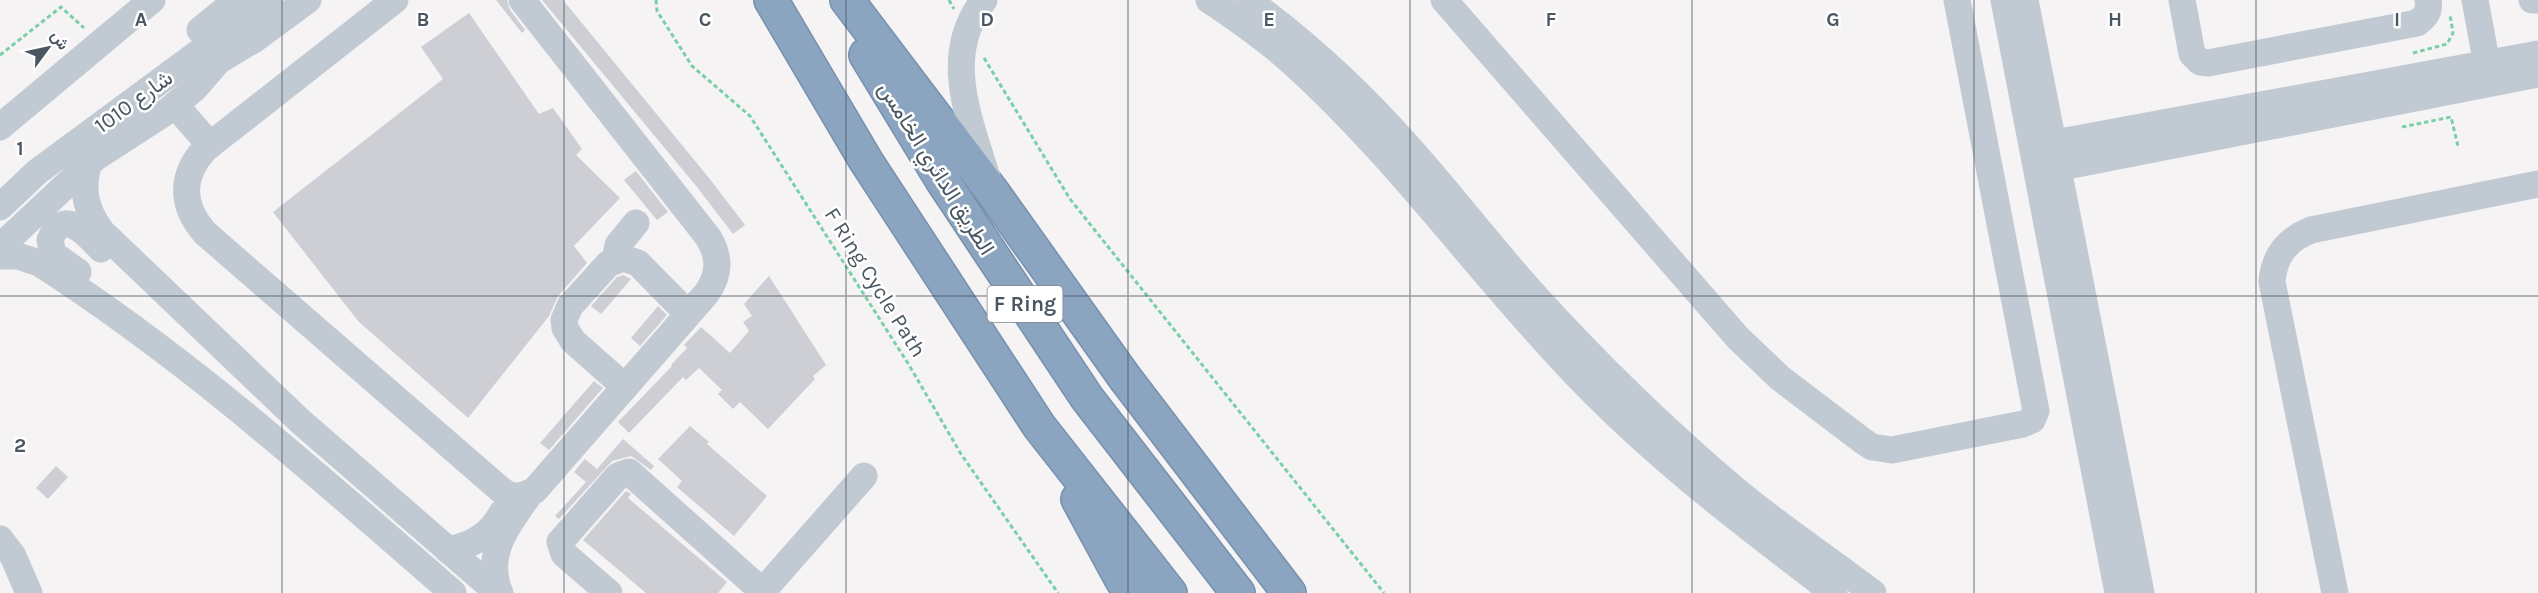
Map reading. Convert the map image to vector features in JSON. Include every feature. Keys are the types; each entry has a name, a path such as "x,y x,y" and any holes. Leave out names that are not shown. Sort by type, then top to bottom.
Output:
{"highway":[{"name":"F Ring","path":"771,0 867,162 1039,426 1170,593"},
{"name":"الطريق الدائري الخامس","path":"832,0 942,180 1088,398 1238,593"},
{"path":"848,0 991,190 1125,378 1289,593"},
{"path":"1039,426 1096,534 1132,593"}],"street":[{"path":"0,127 152,0"},
{"path":"101,42 160,0"},
{"name":"شارع 1010","path":"0,207 36,172 239,11 270,0"},
{"path":"220,59 255,39 308,0"},
{"path":"448,550 463,547 488,533 521,494 625,387 706,294 716,276 716,255 713,245 522,0"},
{"path":"984,0 967,30 961,58 961,87 991,190"},
{"path":"1209,0 1247,26 1294,64 1337,105 1410,184 1565,363 1647,444 1735,519 1833,593"},
{"path":"1248,0 1315,55 1364,101 1411,150 1473,226 1538,299 1668,430 1733,488 1873,593"},
{"path":"1444,0 1738,338 1780,378 1872,447 1881,450 1902,448 2023,424 2035,416 2030,376 1957,0"},
{"path":"2004,0 2044,165 2141,593"},
{"path":"2025,0 2044,165 2118,593"},
{"path":"2182,0 2192,54 2200,62 2208,63 2417,23 2426,17 2430,8 2428,0"},
{"path":"2475,0 2489,73"},
{"path":"392,1 210,145 196,159 186,184 186,198 196,223 501,490 521,494"},
{"path":"0,247 88,165 175,105 195,88 220,59 239,11"},
{"path":"1996,200 2044,165 2489,73 2538,54"},
{"path":"2489,73 2538,74"},
{"path":"175,105 210,145"},
{"path":"88,165 84,188 89,212 95,222 257,382 499,593"},
{"path":"2336,593 2272,282 2276,259 2290,240 2311,230 2538,184"},
{"path":"615,260 618,245 636,223"},
{"path":"233,403 200,367 161,333 58,259 53,254 50,240 57,228 71,224 84,230 175,320 219,357 257,382"},
{"path":"0,256 18,256 39,263 119,317 233,403 453,593"},
{"path":"625,387 573,341 565,328 566,313 570,306 608,264 623,258 638,263 688,314"},
{"path":"609,593 564,554 560,542 618,476 630,472 761,592 864,476"},
{"path":"499,593 494,574 495,552 521,494"},
{"path":"0,539 13,556 29,593"}],"path":[{"name":"F Ring Cycle Path","path":"656,0 657,11 692,66 750,116 903,355 961,454 1058,593"},
{"path":"949,0 1070,199 1384,593"},
{"path":"0,55 61,7 101,42"},
{"path":"2402,126 2451,117 2458,146"}],"building":[{"path":"496,0 507,0 510,10 525,30 522,33"},
{"path":"542,0 563,0 745,225 733,234 697,187"},
{"path":"469,13 539,114 553,108 582,149 576,155 620,198 574,246 587,263 558,296 549,316 468,418 358,321 273,212 443,79 421,47"},
{"path":"636,171 668,212 657,220 624,180"},
{"path":"623,275 631,279 601,314 591,306 617,277"},
{"path":"769,276 826,365 813,376 815,379 768,429 740,402 733,409 718,394 722,390 699,368 686,380 683,377 629,433 618,422 672,366 687,348 684,345 701,327 730,353 749,331 743,322 752,316 744,304"},
{"path":"658,306 667,315 640,346 631,338"},
{"path":"594,381 603,388 549,450 540,443"},
{"path":"690,426 709,442 707,444 767,496 734,536 677,487 682,481 658,459"},
{"path":"623,439 654,466 651,470 631,456 612,461 559,519 555,516 586,482 574,472 585,459 597,469"},
{"path":"56,466 68,477 48,499 36,488"},
{"path":"626,491 631,494 628,498 727,582 718,593 646,593 583,540"}]}
